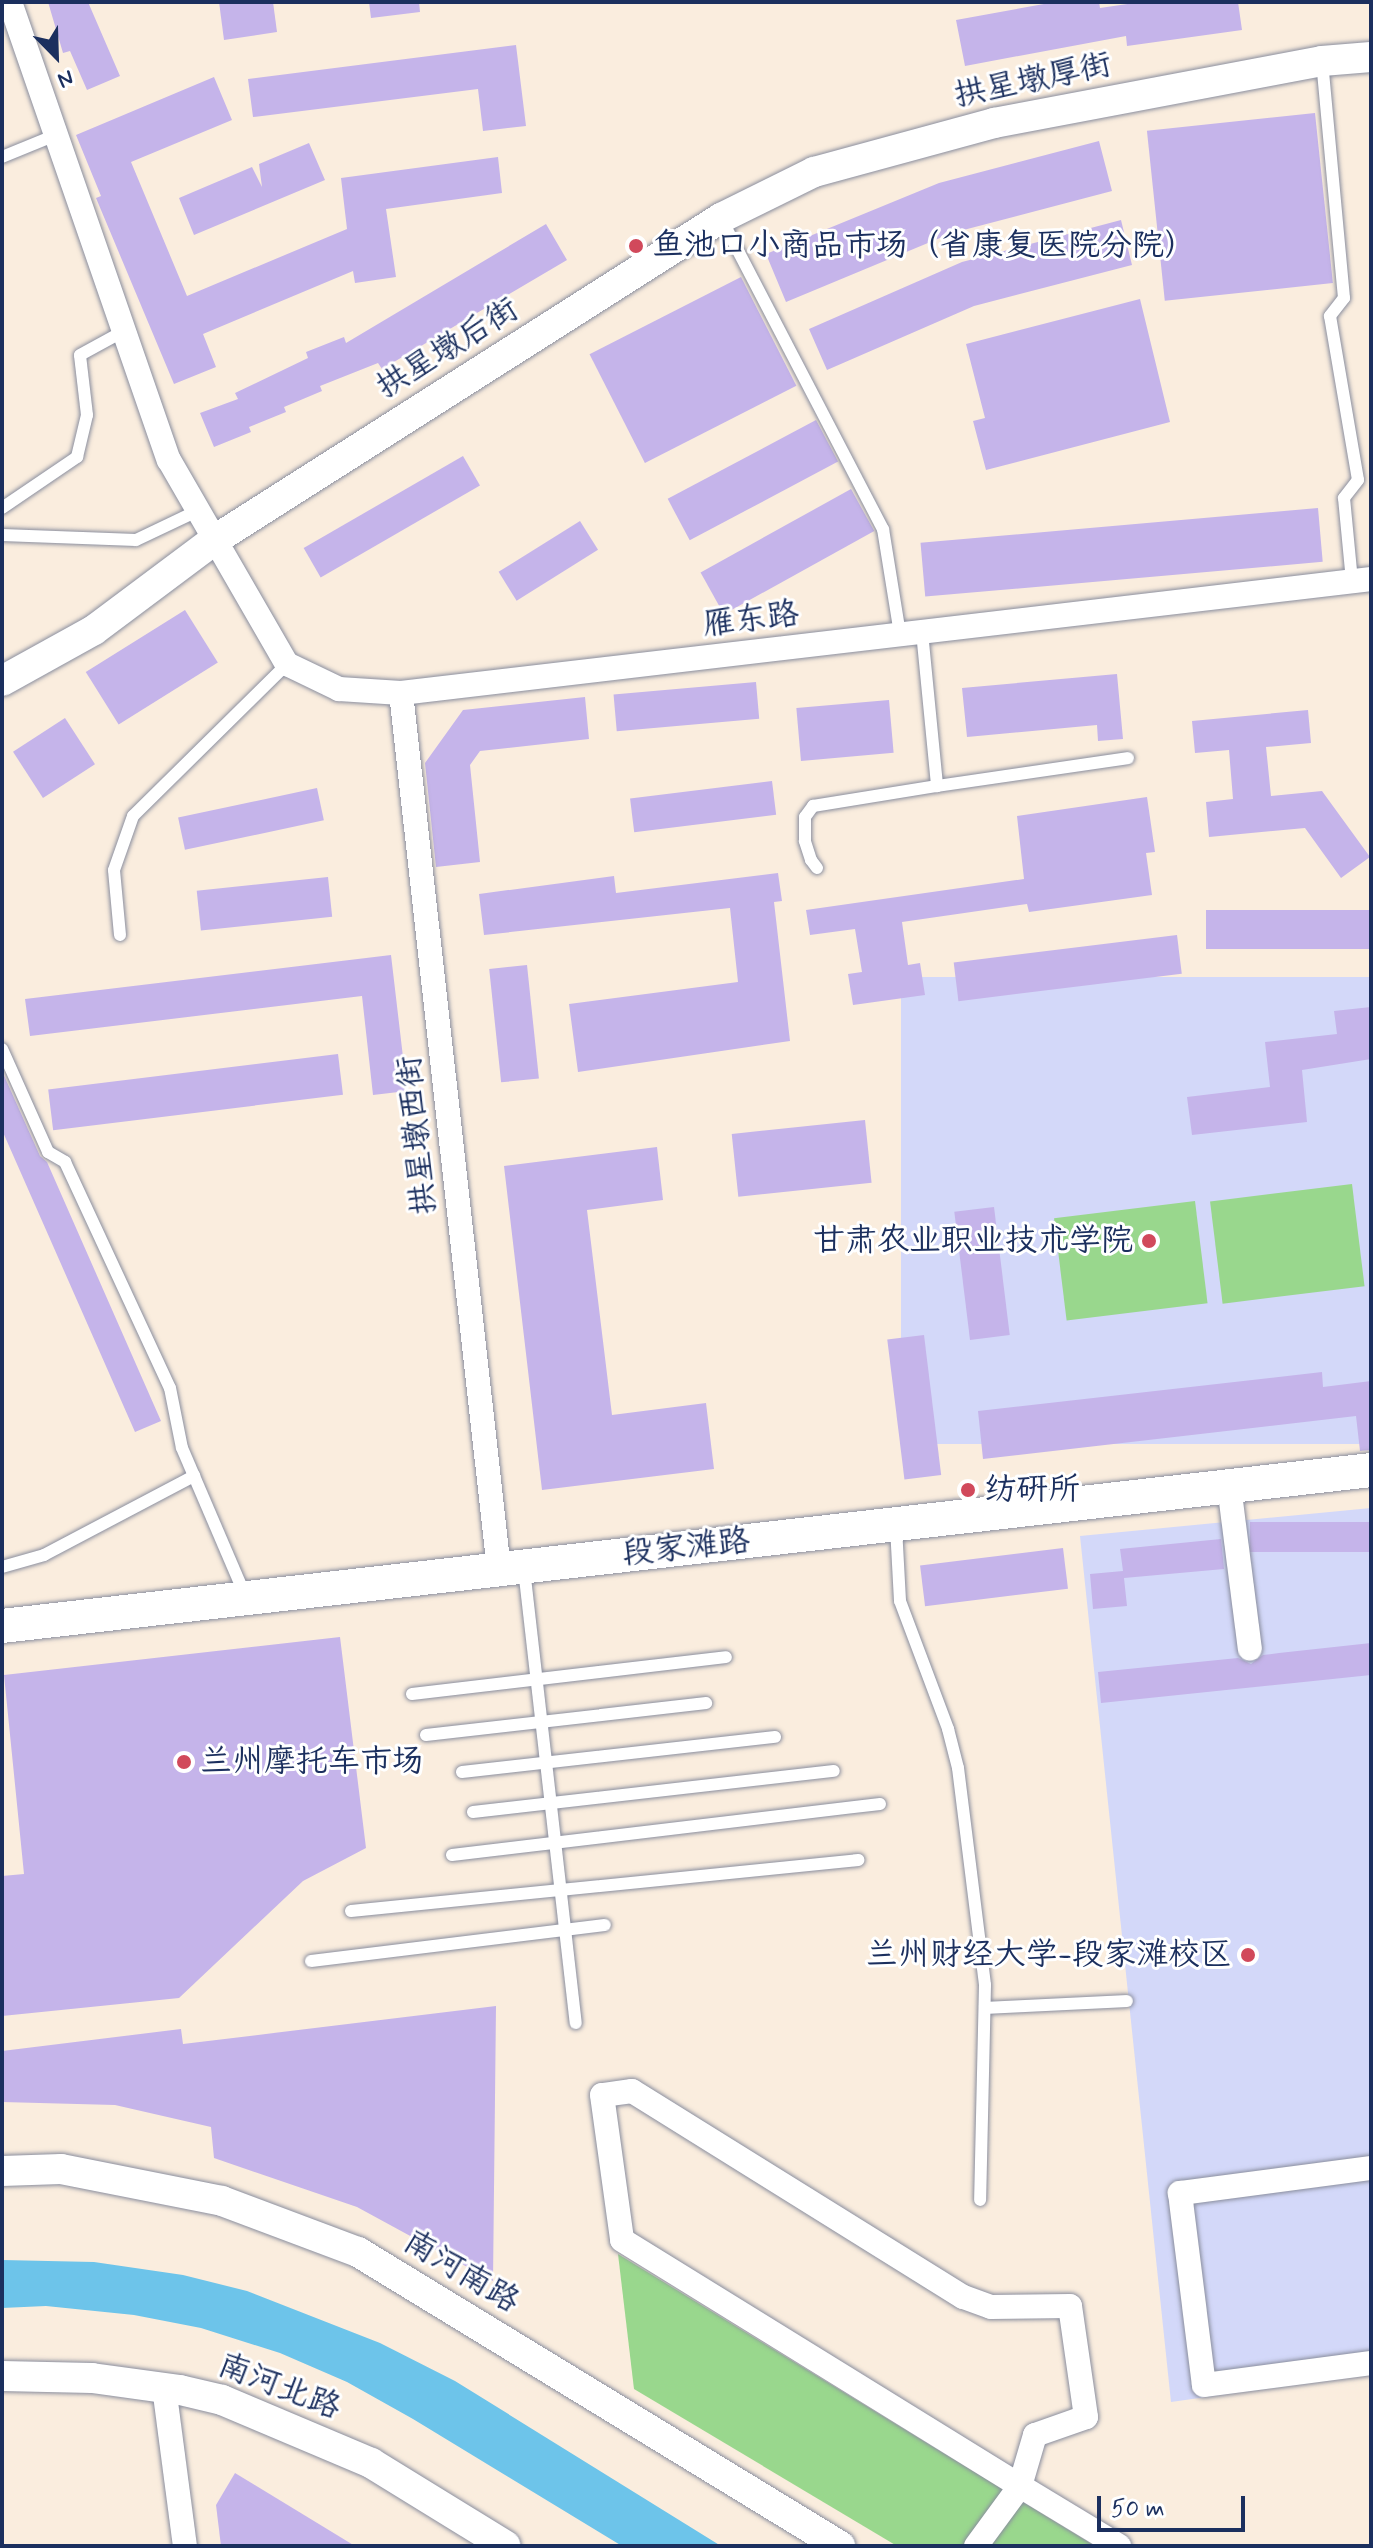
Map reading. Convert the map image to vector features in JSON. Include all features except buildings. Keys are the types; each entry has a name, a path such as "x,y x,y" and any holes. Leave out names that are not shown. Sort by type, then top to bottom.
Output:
{"main road":[{"name":"段家滩路","path":"2,1626 1371,1470"}],"street":[{"path":"10,2 169,460 213,541 287,664"},
{"name":"拱星墩厚街","path":"721,218 814,172 994,123 1322,61 1371,57"},
{"name":"拱星墩后街","path":"2,681 94,630 213,541 721,218"},
{"name":"雁东路","path":"287,664 339,689 401,693 1362,580"},
{"name":"拱星墩西街","path":"401,693 511,1567"},
{"path":"1229,1486 1250,1649"},
{"path":"976,2546 1020,2486 1035,2435 1086,2417 1070,2306 991,2307 963,2297 632,2091 602,2095 622,2240 1020,2486 1119,2546"},
{"path":"1371,2168 1180,2193 1204,2385 1371,2363"},
{"name":"南河南路","path":"2,2171 61,2169 222,2201 358,2252 840,2546"},
{"name":"南河北路","path":"2,2376 92,2378 164,2387 222,2400 371,2463 506,2546"},
{"path":"164,2387 185,2546"}],"lane":[{"path":"1322,61 1344,298 1330,316 1358,480 1344,498 1362,580"},
{"path":"2,157 56,135"},
{"path":"721,218 883,529 911,633 937,786"},
{"path":"2,508 77,457 87,415 80,355 124,331"},
{"path":"2,535 136,540 197,511"},
{"path":"120,935 114,870 133,816 287,664"},
{"path":"817,868 805,841 805,817 813,806 1128,758"},
{"path":"2,1049 48,1152 65,1162 170,1388 182,1448 247,1598"},
{"path":"2,1567 44,1555 194,1476"},
{"path":"896,1524 900,1601 948,1729 958,1768 985,1985 980,2200"},
{"path":"511,1567 536,1680 576,2023"},
{"path":"412,1694 726,1657"},
{"path":"426,1735 706,1703"},
{"path":"462,1772 775,1737"},
{"path":"473,1812 834,1771"},
{"path":"452,1855 880,1804"},
{"path":"351,1911 858,1860"},
{"path":"311,1961 605,1925"},
{"path":"985,2008 1127,2001"}],"shaded area":[{"name":"甘肃农业职业技术学院","path":"901,977 1371,977 1371,1444 901,1444"},
{"name":"兰州财经大学-段家滩校区","path":"1371,1508 1371,2374 1171,2402 1080,1536"}],"green space":[{"path":"1352,1184 1365,1286 1223,1304 1210,1201"},
{"path":"1195,1201 1208,1303 1067,1321 1054,1218"},
{"path":"618,2254 1095,2546 897,2546 634,2389"}],"water":[{"path":"2,2260 94,2262 183,2275 247,2291 380,2343 455,2381 721,2546 622,2546 413,2419 347,2382 280,2353 201,2328 134,2315 46,2306 2,2308"}],"place":[{"name":"鱼池口小商品市场（省康复医院分院）","path":"636,246"},
{"name":"甘肃农业职业技术学院","path":"1149,1241"},
{"name":"纺研所","path":"968,1490"},
{"name":"兰州摩托车市场","path":"184,1762"},
{"name":"兰州财经大学-段家滩校区","path":"1248,1955"}]}
